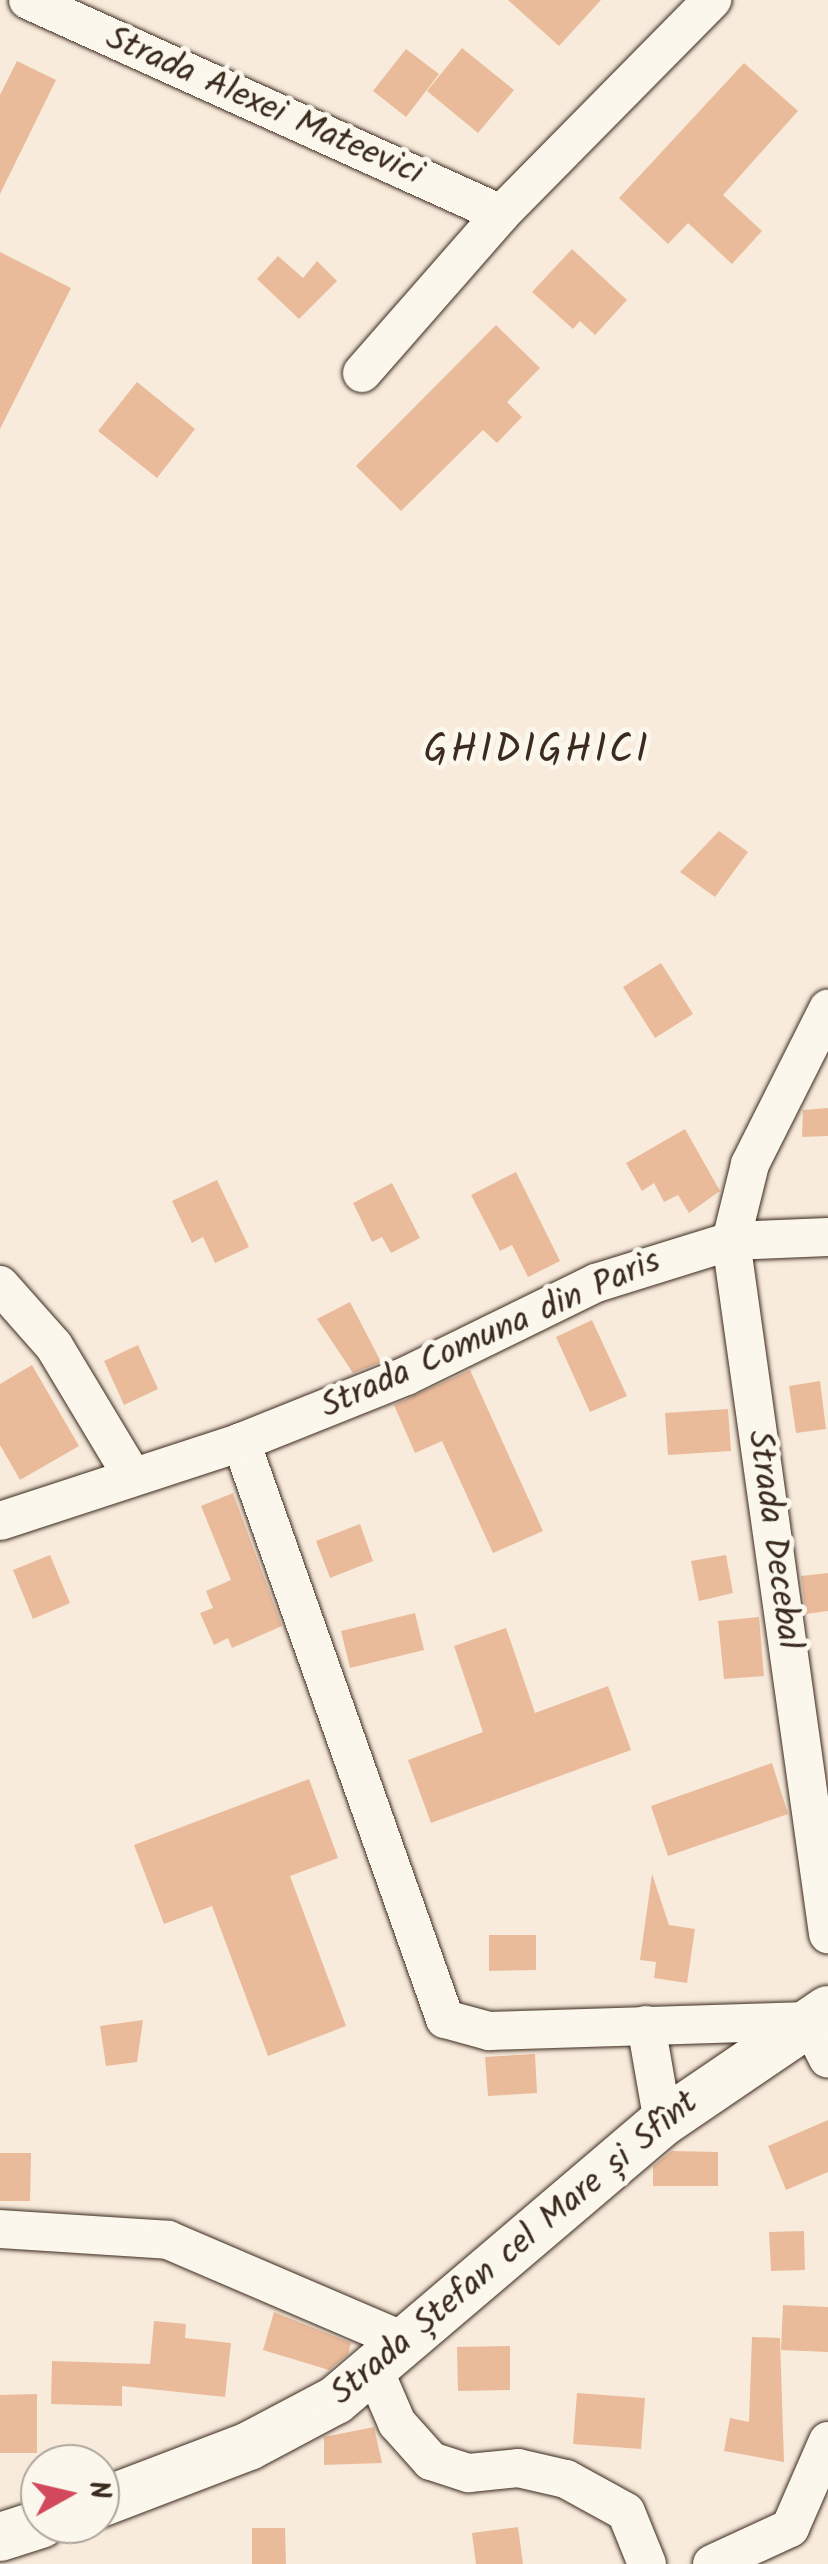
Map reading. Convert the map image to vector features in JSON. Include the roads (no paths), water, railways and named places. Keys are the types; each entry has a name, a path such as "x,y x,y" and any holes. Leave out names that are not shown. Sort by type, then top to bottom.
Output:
{"street":[{"name":"Strada Alexei Mateevici","path":"28,0 501,214"},
{"path":"362,373 501,214 712,0"},
{"path":"828,1010 757,1148 731,1242 828,1237"},
{"name":"Strada Comuna din Paris","path":"0,1522 131,1474 242,1442 406,1376 596,1283 731,1242"},
{"name":"Strada Decebal","path":"731,1242 828,1934"},
{"path":"0,1285 54,1346 131,1474"},
{"name":"Strada Ștefan cel Mare și Sfînt","path":"242,1442 444,2019 489,2031 646,2025 822,2030"},
{"path":"646,2025 662,2122"},
{"name":"Strada Ștefan cel Mare și Sfînt","path":"120,2495 282,2431 390,2356 662,2122 822,2030"},
{"path":"0,2230 168,2240 390,2356 398,2422 430,2461 469,2473 518,2468 566,2479 626,2512 647,2564"},
{"path":"712,2564 775,2542 825,2468"}],"district":[{"name":"GHIDIGHICI","path":"537,751"}]}
